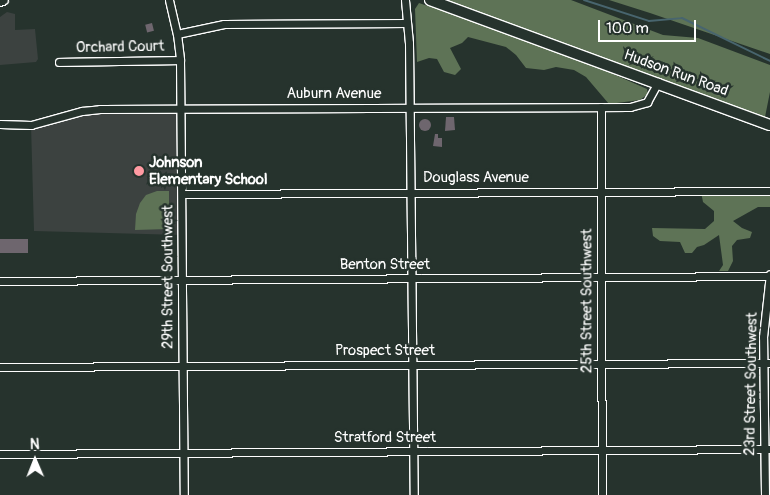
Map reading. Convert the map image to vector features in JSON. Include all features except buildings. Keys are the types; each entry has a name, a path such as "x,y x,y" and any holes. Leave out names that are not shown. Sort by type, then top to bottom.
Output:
{"main road":[{"name":"Hudson Run Road","path":"430,0 658,82 770,125"}],"street":[{"name":"29th Street Southwest","path":"169,0 177,34 180,60 184,495"},
{"path":"405,0 412,192 414,495"},
{"path":"177,34 224,24 407,23"},
{"name":"Orchard Court","path":"59,62 180,60"},
{"name":"Auburn Avenue","path":"0,124 31,125 88,110 601,107 642,105 650,99 658,82"},
{"name":"25th Street Southwest","path":"601,107 602,495"},
{"name":"Douglass Avenue","path":"182,194 770,191"},
{"name":"Benton Street","path":"0,281 601,278 770,275"},
{"name":"23rd Street Southwest","path":"765,495 767,363 764,319 770,275"},
{"name":"Prospect Street","path":"0,368 767,363"},
{"name":"Stratford Street","path":"0,454 767,449"}],"shaded area":[{"path":"7,12 15,14 15,30 35,29 38,59 36,62 0,65 0,17"},
{"path":"181,109 182,235 34,231 31,125 82,111"}],"green space":[{"path":"446,0 571,0 663,35 698,38 770,65 770,92 765,117"},
{"path":"609,0 770,0 770,54 650,13"},
{"path":"419,3 523,38 586,62 647,89 648,94 640,100 609,104 586,77 574,70 556,67 544,70 526,68 516,55 506,47 468,37 462,43 450,48 461,69 455,75 444,72 437,59 429,58 417,62 415,9"},
{"path":"157,191 169,191 169,229 135,230 136,214 140,203 146,195"},
{"path":"701,192 770,193 770,207 758,207 733,221 742,228 752,232 750,238 737,240 732,246 733,261 728,271 719,271 723,265 719,235 704,245 697,247 692,253 685,253 680,242 660,241 653,236 652,228 705,229 714,221 714,211 703,202"}],"waterway":[{"path":"584,0 649,21 682,18 770,61"}],"place":[{"name":"Johnson Elementary School","path":"139,171"}]}
